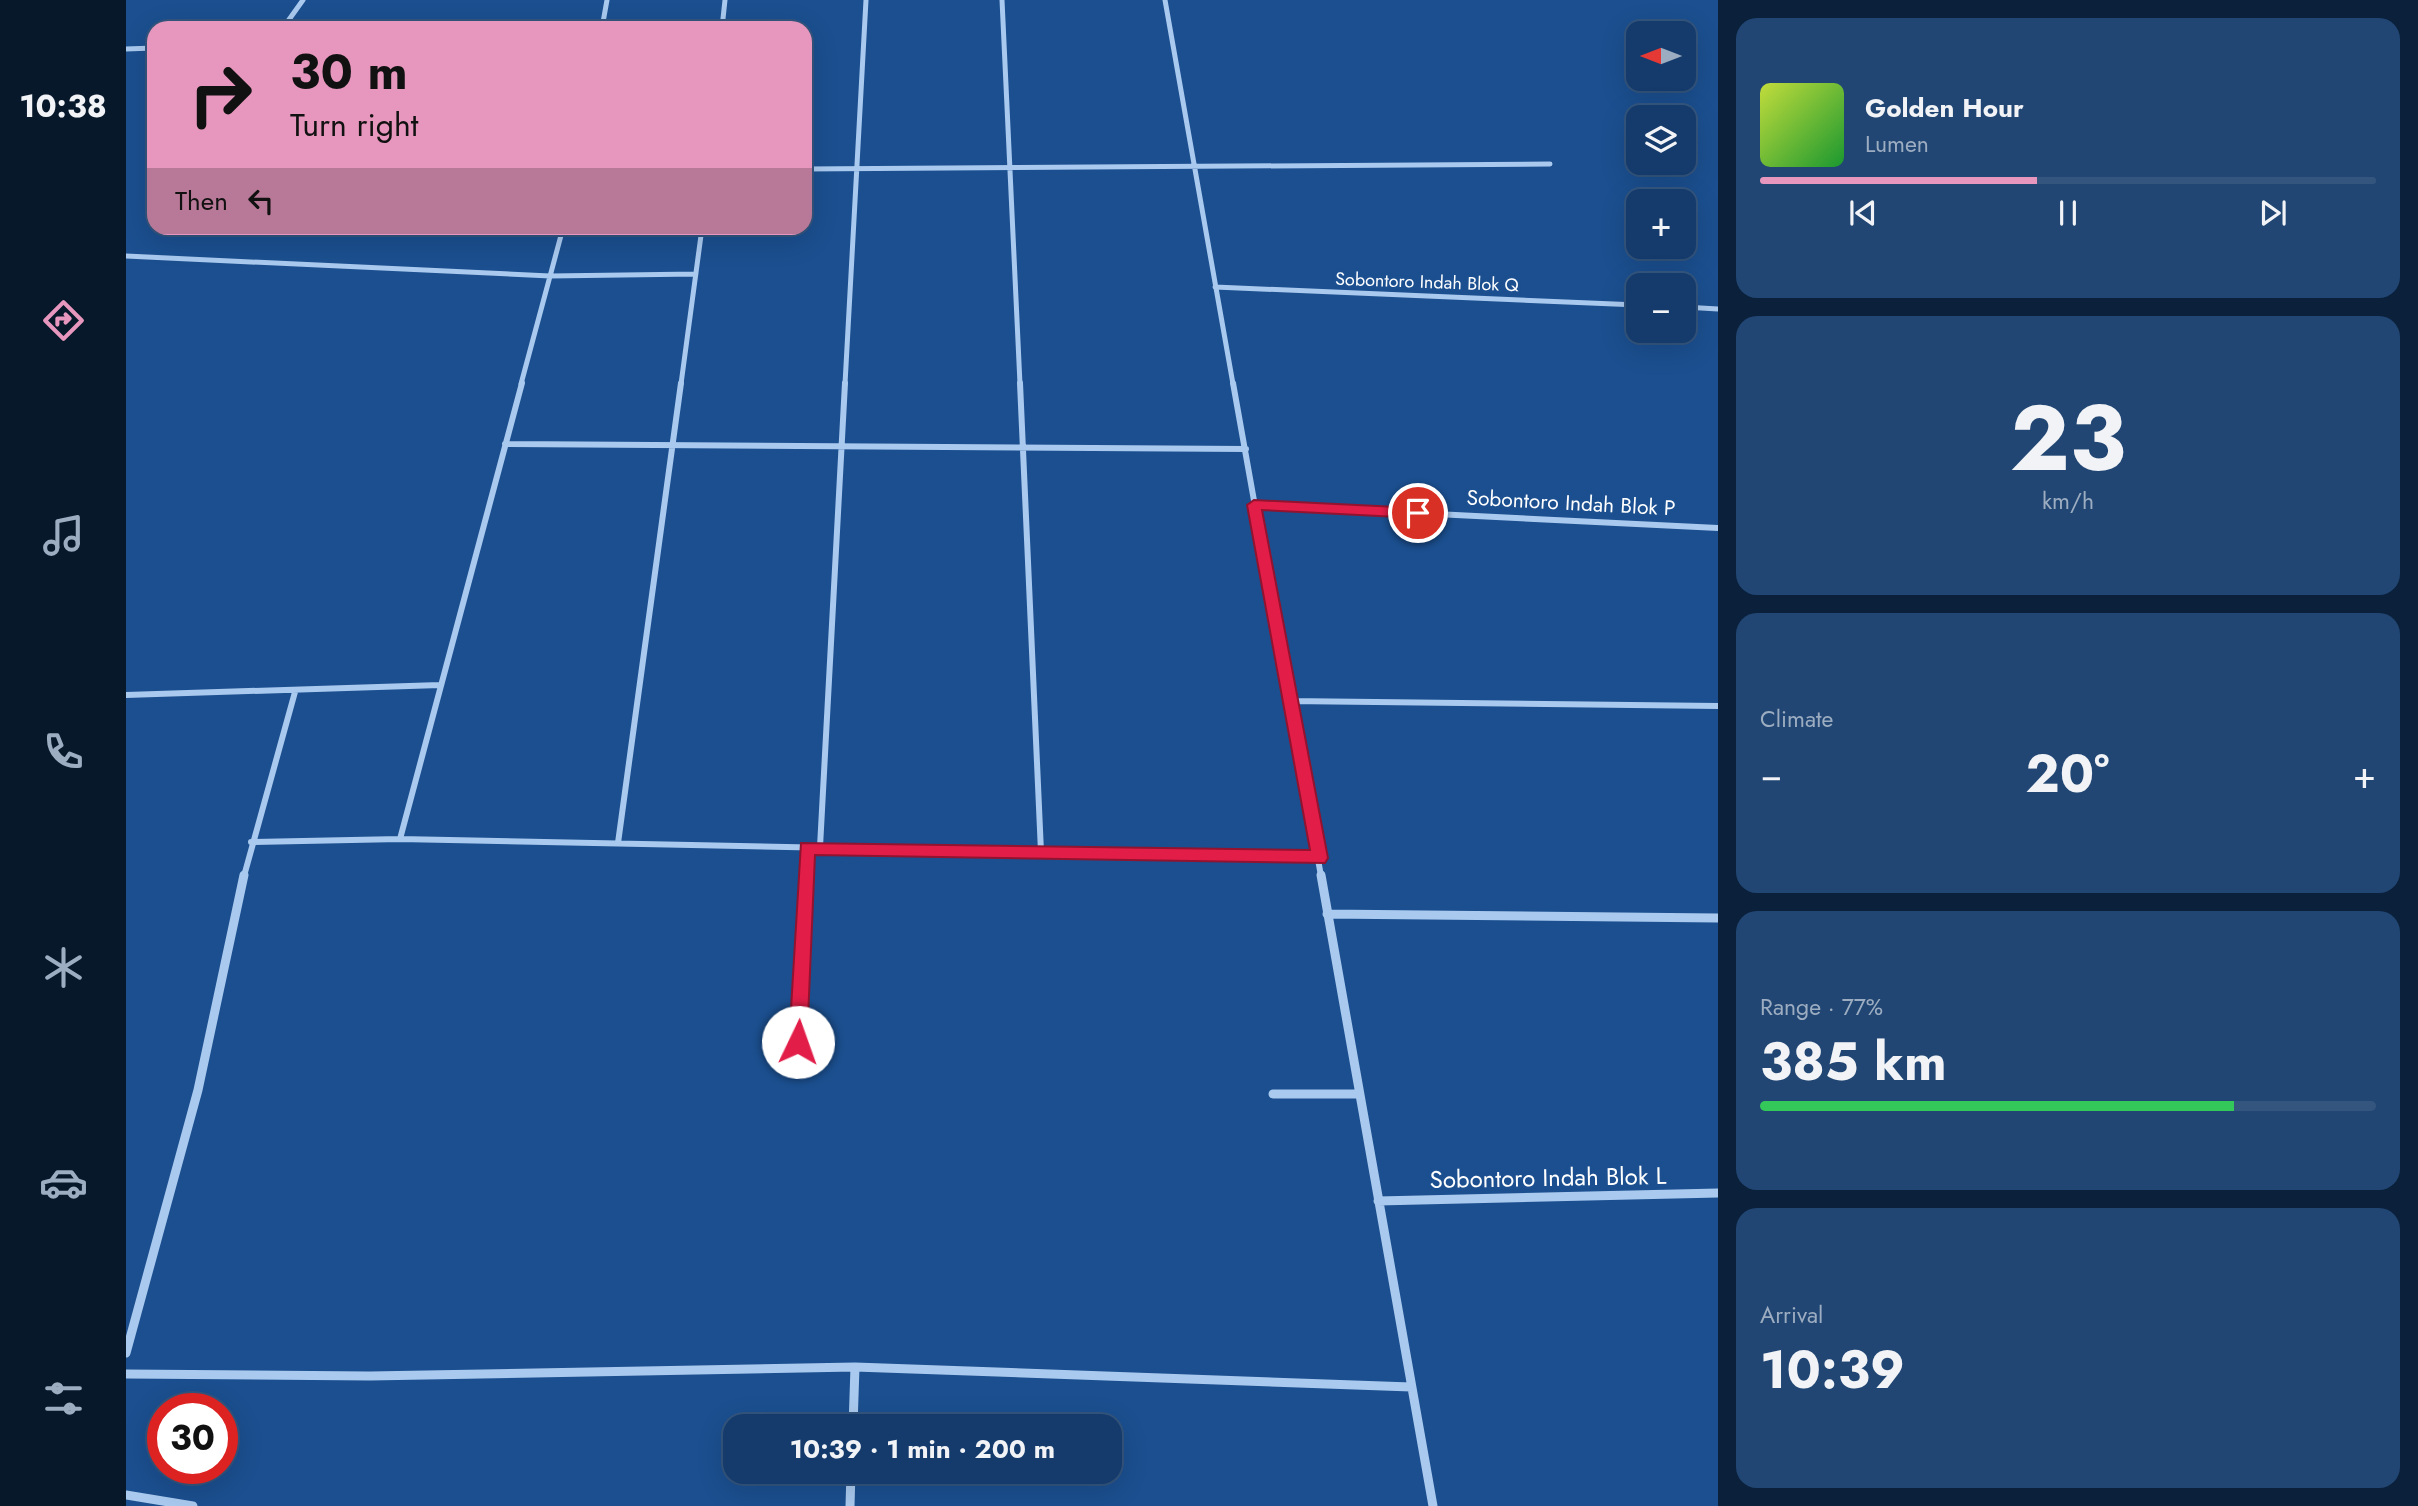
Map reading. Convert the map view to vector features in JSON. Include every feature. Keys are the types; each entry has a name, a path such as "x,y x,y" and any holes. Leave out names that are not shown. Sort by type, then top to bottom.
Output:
{"street":[{"path":"288,21 303,0"},
{"path":"603,21 607,0"},
{"path":"723,21 725,0"},
{"path":"820,847 866,0"},
{"path":"1002,0 1041,852"},
{"path":"1165,0 1289,701 1320,858 1327,914 1433,1506"},
{"path":"126,49 147,48"},
{"path":"812,169 1550,164"},
{"path":"400,838 561,235"},
{"path":"618,843 701,235"},
{"path":"126,256 550,276 696,274"},
{"name":"Sobontoro Indah Blok Q","path":"1215,287 1626,304"},
{"path":"1696,308 1718,309"},
{"path":"505,444 1246,449"},
{"name":"Sobontoro Indah Blok P","path":"1254,505 1718,528"},
{"path":"126,695 295,692 440,685"},
{"path":"126,1353 198,1090 251,842 295,692"},
{"path":"1289,701 1718,706"},
{"path":"251,842 400,838 1320,858"},
{"path":"798,1042 807,848"},
{"path":"1327,914 1718,918"},
{"path":"1273,1094 1359,1094"},
{"name":"Sobontoro Indah Blok L","path":"1378,1201 1718,1193"},
{"path":"126,1374 370,1376 855,1367 1411,1387"},
{"path":"853,1414 855,1367"},
{"path":"850,1506 851,1484"},
{"path":"126,1495 193,1506"}],"route":[{"path":"798,1042 807,848 1320,858 1254,505 1418,513"}]}
